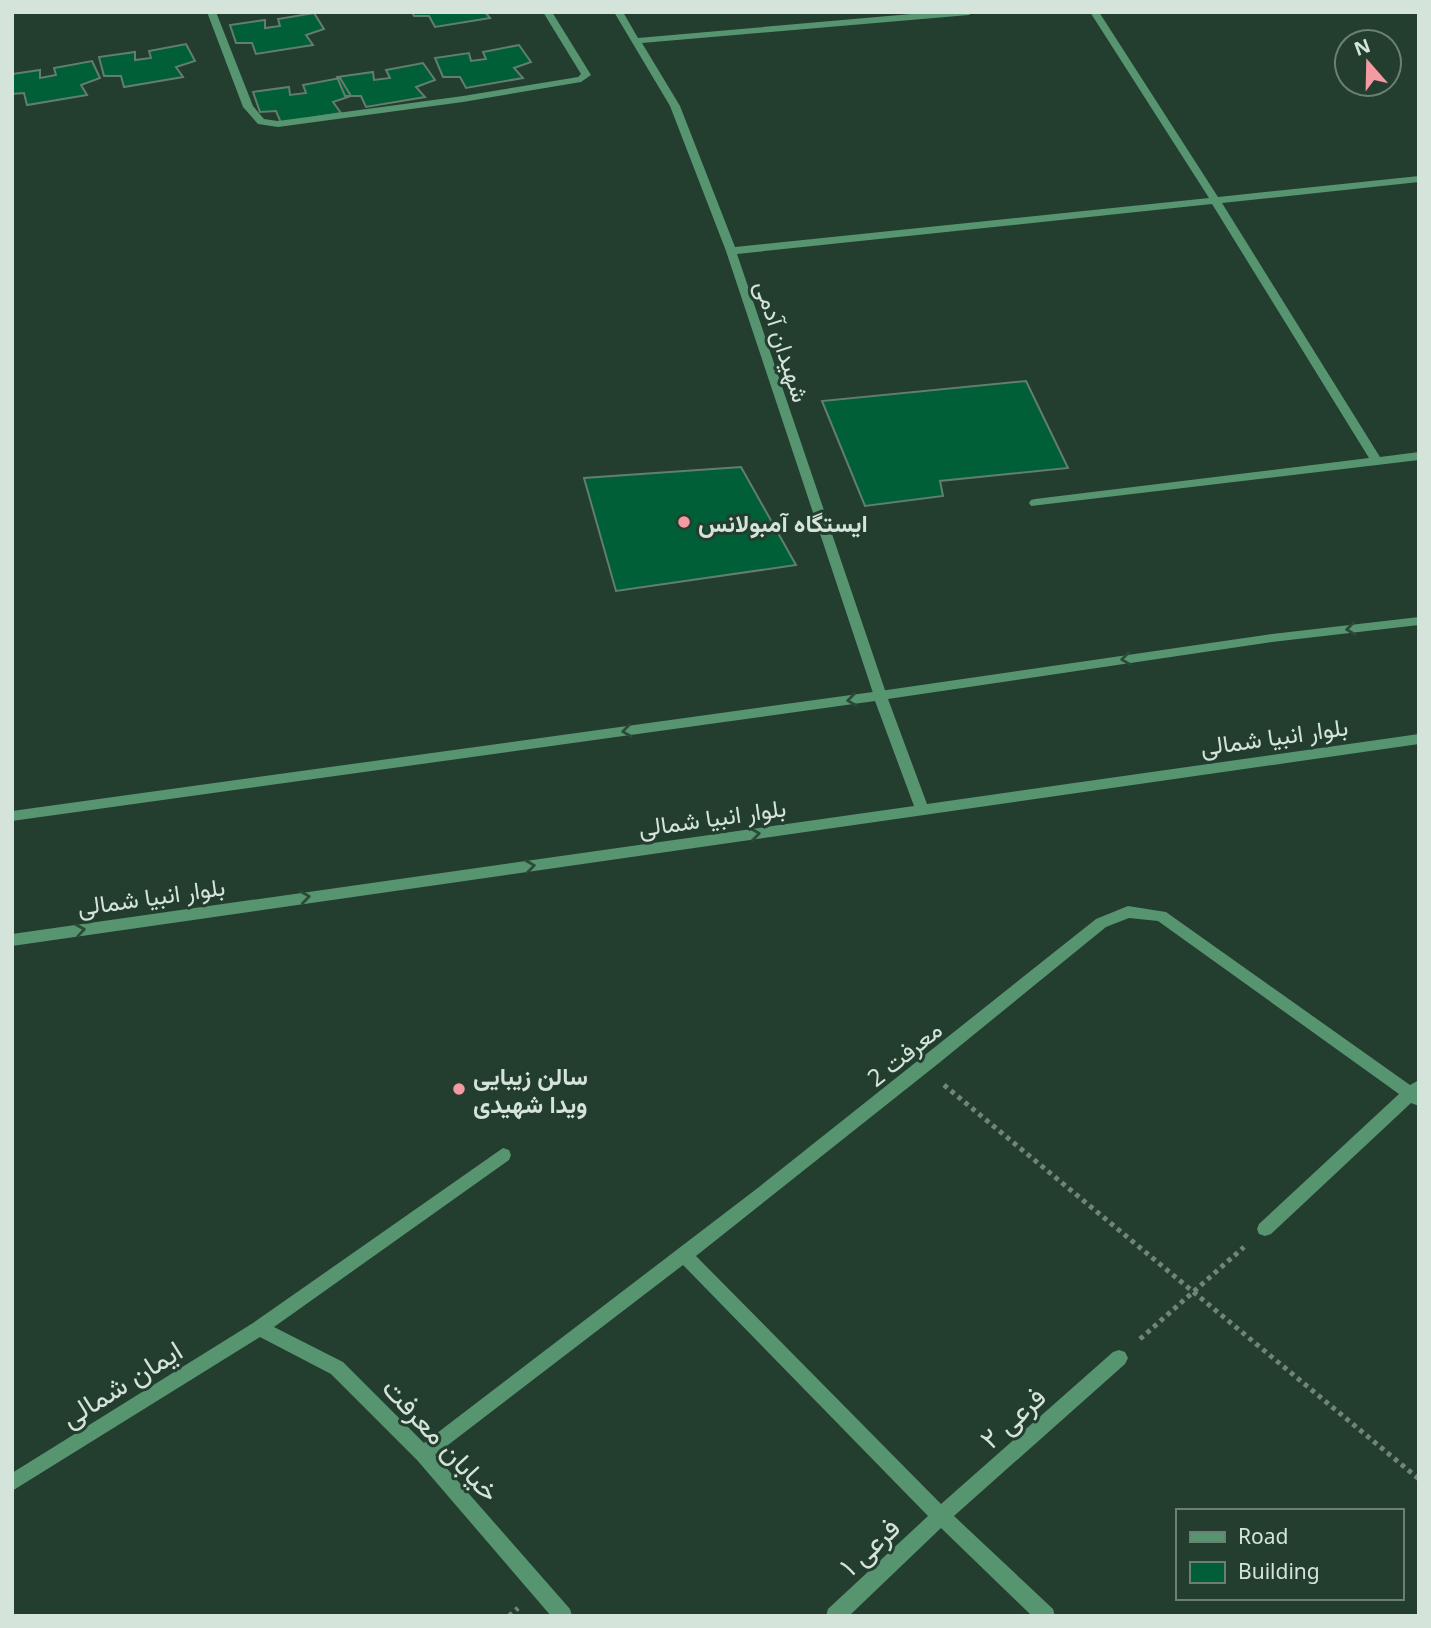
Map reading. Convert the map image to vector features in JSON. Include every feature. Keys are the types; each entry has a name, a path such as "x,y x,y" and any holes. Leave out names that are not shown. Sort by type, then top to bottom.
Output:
{"street":[{"path":"211,12 248,107 261,122 278,124 463,99 581,79 586,75 547,12"},
{"name":"شهیدان آدمی","path":"618,12 675,106 731,251 880,696 922,810"},
{"path":"635,41 969,12"},
{"path":"1094,12 1215,200 1377,461"},
{"path":"731,251 1419,179"},
{"path":"1035,503 1419,456"},
{"path":"12,816 880,696 1272,638 1419,621"},
{"name":"بلوار انبیا شمالی","path":"12,940 1419,738"},
{"name":"معرفت 2","path":"423,1454 685,1256 924,1069 1101,923 1128,912 1161,916 1416,1093"},
{"path":"1265,1229 1416,1093"},
{"name":"ایمان شمالی","path":"12,1483 258,1328 503,1155"},
{"path":"685,1256 941,1516 1046,1616"},
{"name":"خیابان معرفت","path":"258,1328 337,1368 423,1454 563,1616"},
{"name":"فرعی ۲","path":"941,1516 1119,1358"},
{"name":"فرعی ۱","path":"835,1616 941,1516"}],"path":[{"path":"924,1069 1419,1479"},
{"path":"1119,1358 1265,1229"}],"building":[{"path":"412,12 485,12 490,18 435,27 429,16 414,16"},
{"path":"314,13 324,29 306,35 313,45 256,54 252,43 236,43 230,25 265,20 265,28 280,26 278,19"},
{"path":"186,44 195,61 176,67 183,77 124,87 121,76 104,76 99,57 135,52 135,60 151,58 149,51"},
{"path":"519,45 531,62 514,68 523,78 466,88 460,77 443,77 435,58 469,53 471,61 486,59 483,52"},
{"path":"92,61 100,78 81,85 87,95 27,105 24,93 12,94 12,74 40,70 40,78 56,75 54,68"},
{"path":"423,63 435,80 416,87 425,97 366,107 361,96 345,96 337,77 373,72 374,80 390,78 386,70"},
{"path":"340,78 351,96 333,102 341,113 281,123 276,111 260,112 253,92 289,87 290,95 306,93 303,85"},
{"path":"1026,381 1068,468 940,481 943,496 865,506 822,401"},
{"name":"ایستگاه آمبولانس","path":"741,467 796,565 616,591 584,478"}],"place":[{"name":"ایستگاه آمبولانس","path":"684,522"},
{"name":"سالن زیبایی ویدا شهیدی","path":"459,1089"}]}
